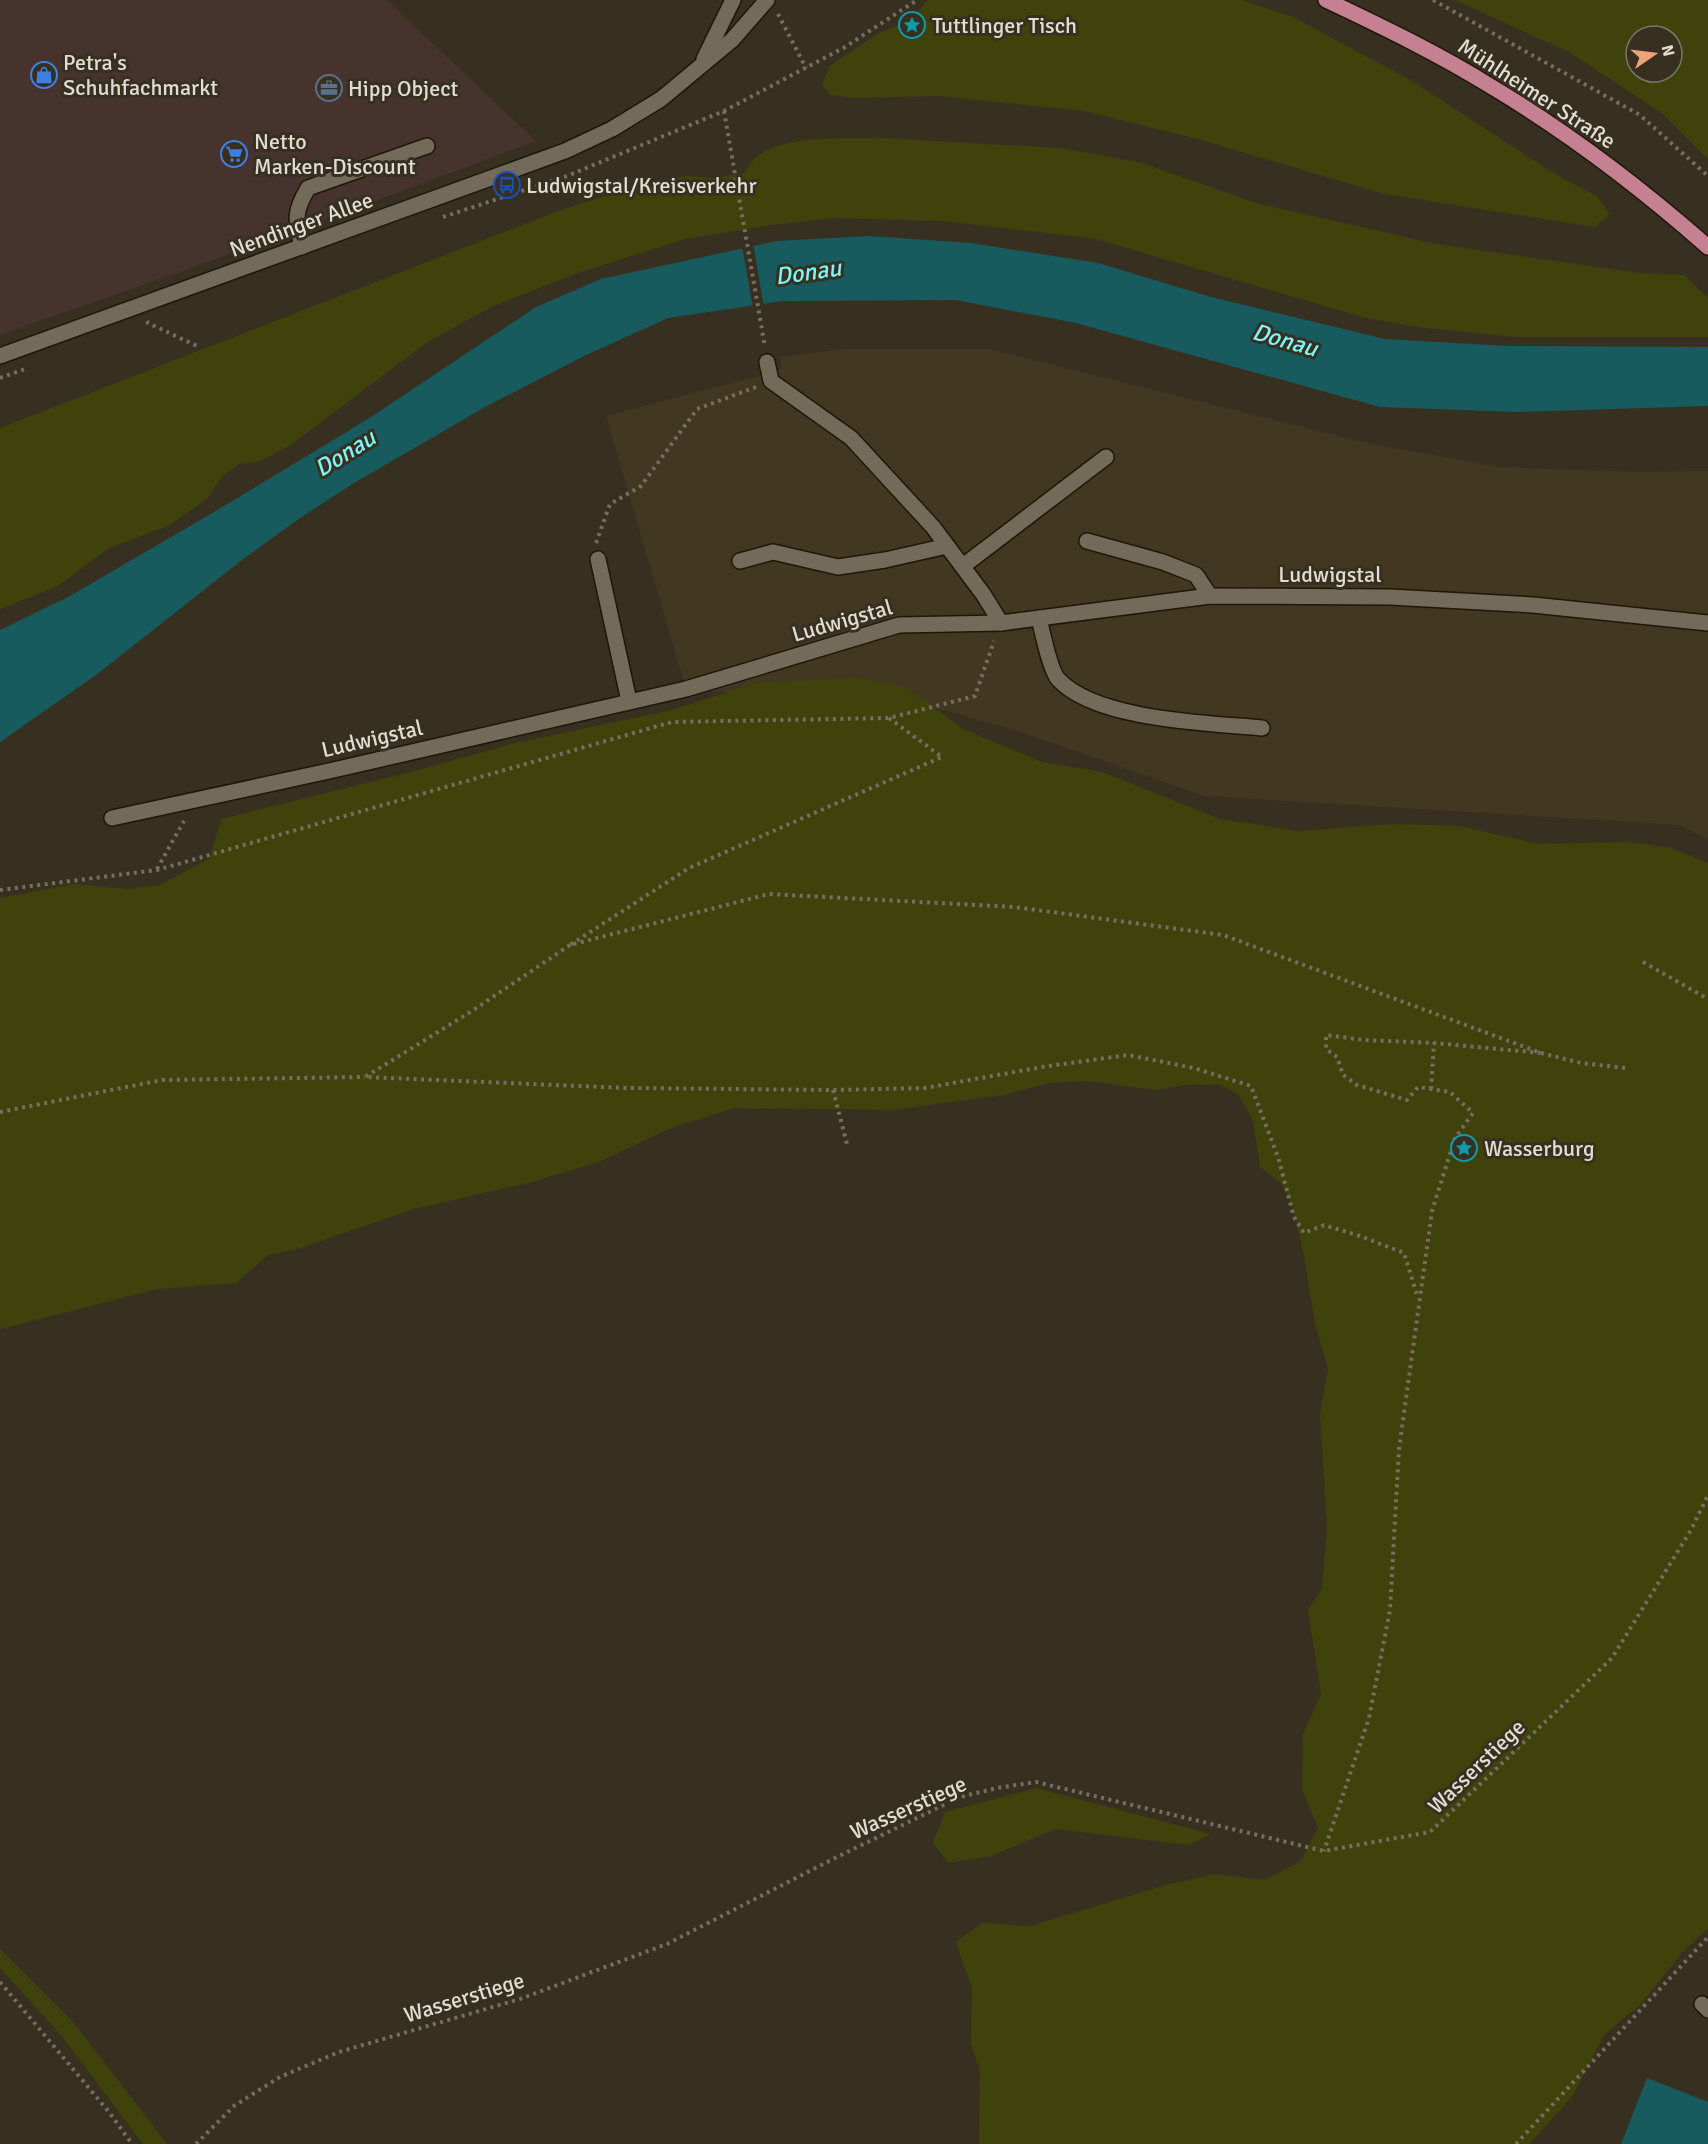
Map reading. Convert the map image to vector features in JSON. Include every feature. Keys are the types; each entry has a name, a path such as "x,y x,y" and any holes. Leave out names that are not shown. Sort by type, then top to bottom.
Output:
{"main road":[{"name":"Mühlheimer Straße","path":"1326,0 1394,32 1492,87 1579,144 1660,204 1708,248"}],"street":[{"name":"Nendinger Allee","path":"701,64 733,0"},
{"name":"Nendinger Allee","path":"0,356 565,151 612,129 661,99 732,40 767,0"},
{"path":"302,247 296,216 298,204 308,188 427,146"},
{"path":"767,362 771,381 851,438 933,527 963,566 1001,623"},
{"path":"963,566 1106,457"},
{"path":"1087,541 1163,562 1196,575 1210,596"},
{"path":"740,561 773,552 838,567 947,546"},
{"path":"598,560 629,701"},
{"name":"Ludwigstal","path":"112,818 686,689 899,625 1001,623 1210,596 1402,597 1533,605 1708,623"},
{"path":"1039,618 1057,678 1083,697 1108,708 1170,719 1262,728"}],"path":[{"path":"767,0 775,9 806,68"},
{"path":"767,362 724,111 845,47 917,0"},
{"path":"1433,0 1640,115 1708,176"},
{"path":"139,307 148,323 197,346"},
{"path":"598,560 596,542 610,504 641,486 697,409 771,381"},
{"path":"0,890 157,870 672,722 889,718 975,696 1001,623"},
{"path":"365,1077 472,1011 689,868 942,757 889,718"},
{"path":"157,870 195,800"},
{"path":"570,945 769,894 1014,907 1223,935 1541,1053 1581,1063 1625,1068"},
{"path":"1643,962 1708,999"},
{"path":"1324,1851 1370,1718 1390,1610 1399,1449 1432,1211 1455,1138 1473,1113 1450,1092 1418,1087 1407,1100 1357,1085 1343,1075 1337,1057 1326,1049 1326,1035 1364,1040 1434,1043 1541,1053"},
{"path":"1431,1089 1434,1043"},
{"path":"0,1112 162,1080 365,1077 627,1088 833,1090 925,1088 1042,1067 1128,1055 1194,1068 1251,1086 1278,1157 1294,1217 1304,1233 1324,1225 1404,1253 1419,1301"},
{"path":"833,1090 848,1148"},
{"name":"Wasserstiege","path":"195,2144 234,2106 280,2077 339,2052 520,1999 667,1944 960,1797 1036,1782 1324,1851 1430,1832 1612,1658 1690,1530 1708,1495"},
{"path":"1516,2144 1708,1937"},
{"path":"0,1982 109,2112 132,2144"}],"shaded area":[{"path":"0,0 387,0 536,141 262,243 0,335"},
{"path":"928,0 1241,0 1293,17 1407,78 1557,175 1597,196 1610,214 1595,227 1384,194 1201,140 1084,111 938,96 853,98 831,95 822,85 830,66 877,34 913,19"},
{"path":"1455,0 1708,0 1708,159 1663,114 1569,52"},
{"path":"879,138 1061,148 1142,163 1256,203 1436,244 1639,273 1684,275 1708,298 1708,337 1515,337 1417,327 1362,317 1096,239 944,221 835,218 771,225 685,239 578,273 491,307 426,343 289,446 261,461 239,464 222,476 207,499 168,526 109,548 58,586 0,609 0,428 556,212 643,183 687,176 712,178 744,173 755,158 767,150 797,141"},
{"path":"844,349 990,349 1367,443 1500,467 1637,472 1708,471 1708,840 1680,825 1205,796 1020,732 940,709 686,689 606,416 781,370 780,357"},
{"path":"857,678 905,687 963,729 1042,762 1102,772 1220,819 1297,831 1393,824 1459,826 1539,844 1631,842 1671,848 1708,863 1708,1928 1682,1953 1641,2004 1604,2035 1572,2097 1529,2144 979,2144 980,2071 971,2044 972,1989 956,1942 982,1923 1030,1926 1166,1885 1215,1874 1265,1880 1301,1861 1318,1828 1302,1789 1303,1734 1321,1694 1308,1610 1322,1589 1327,1528 1320,1414 1328,1369 1315,1323 1294,1211 1282,1184 1260,1167 1253,1121 1239,1095 1218,1084 1184,1085 1155,1090 1087,1081 1050,1083 1004,1095 893,1110 734,1108 671,1128 599,1162 528,1183 410,1210 301,1248 268,1255 236,1283 158,1289 0,1329 0,898 74,884 127,889 160,885 210,858 221,819 407,773 519,742 672,710 756,683"},
{"path":"1036,1788 1211,1834 1189,1845 1056,1829 991,1856 948,1863 933,1843 945,1812"},
{"path":"0,1949 74,2023 167,2144 143,2144 61,2035 0,1968"}],"water":[{"name":"Donau","path":"869,236 971,243 1098,263 1211,297 1385,339 1508,346 1708,347 1708,406 1518,412 1380,407 1076,323 956,300 782,301 668,318 584,356 485,407 354,483 242,560 96,675 0,742 0,630 70,596 226,505 371,417 536,307 601,279 777,241"},
{"path":"1647,2078 1708,2102 1708,2144 1621,2144"}],"pier":[{"path":"753,243 764,307 753,308 742,246"}],"place":[{"name":"Tuttlinger Tisch","path":"912,25"},
{"name":"Petra's Schuhfachmarkt","path":"44,75"},
{"name":"Hipp Object","path":"329,88"},
{"name":"Netto Marken-Discount","path":"234,154"},
{"name":"Ludwigstal/Kreisverkehr","path":"507,185"},
{"name":"Wasserburg","path":"1464,1148"}]}
